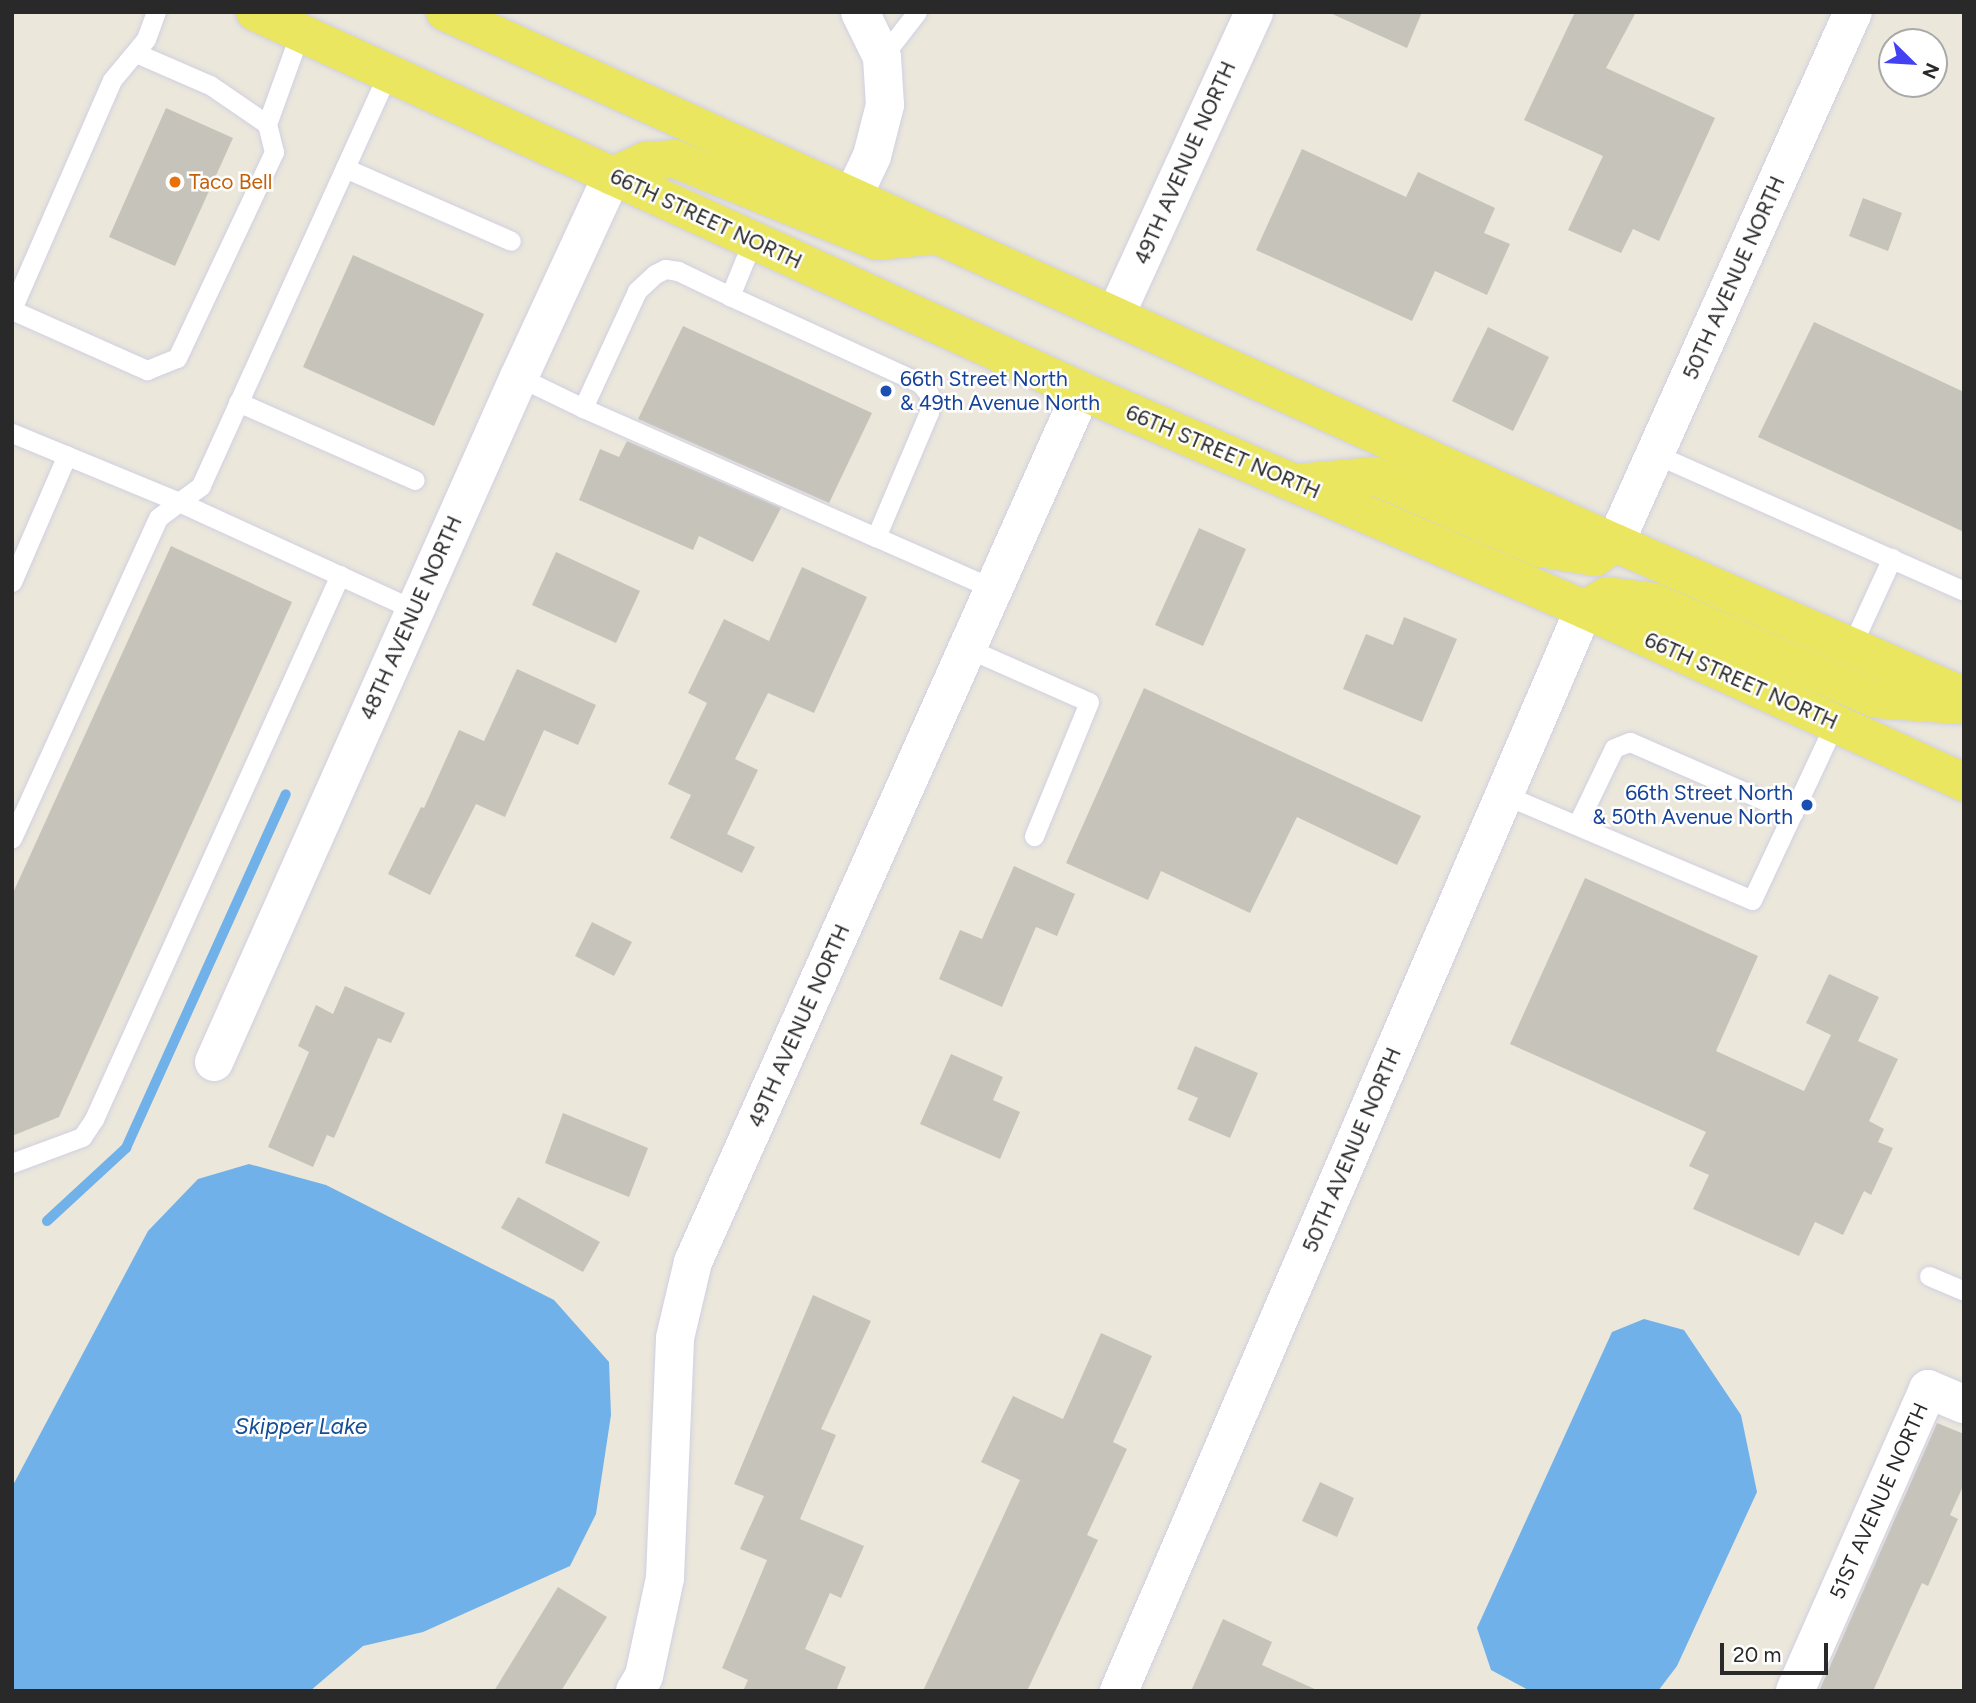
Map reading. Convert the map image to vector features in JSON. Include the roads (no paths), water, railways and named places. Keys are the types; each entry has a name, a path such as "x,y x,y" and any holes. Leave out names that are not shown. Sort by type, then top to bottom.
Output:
{"main road":[{"name":"66TH STREET NORTH","path":"255,12 1082,391 1584,609 1964,782"},
{"path":"445,12 1116,314 1615,544 1964,696"},
{"path":"612,176 645,161 675,159 877,241 939,235"},
{"path":"1296,483 1375,476 1541,548 1595,557 1615,544"},
{"path":"1584,609 1606,596 1653,602 1876,699 1964,705"}],"street":[{"path":"853,196 872,156 885,105 882,57 860,12"},
{"name":"49TH AVENUE NORTH","path":"1116,314 1254,12"},
{"name":"50TH AVENUE NORTH","path":"1615,544 1853,12"},
{"name":"48TH AVENUE NORTH","path":"214,1062 519,377 612,176"},
{"name":"49TH AVENUE NORTH","path":"635,1691 645,1676 665,1578 675,1338 693,1262 1082,391"},
{"name":"50TH AVENUE NORTH","path":"1119,1691 1584,609"},
{"name":"51ST AVENUE NORTH","path":"1795,1691 1928,1389 1964,1404"}],"lane":[{"path":"156,12 146,38 112,80 12,309 147,370 177,358 274,152 267,124 300,33"},
{"path":"882,57 917,12"},
{"path":"136,53 210,85 267,124"},
{"path":"12,838 158,518 201,486 388,73"},
{"path":"345,168 511,241"},
{"path":"730,296 753,240"},
{"path":"583,408 637,291 655,274 665,269 678,271 926,387 929,412 876,537"},
{"path":"519,377 583,408 994,589"},
{"path":"239,402 415,480"},
{"path":"12,433 179,502 415,610"},
{"path":"1655,454 1964,591"},
{"path":"12,582 67,455"},
{"path":"1851,647 1892,558"},
{"path":"12,1163 82,1137 94,1119 340,575"},
{"path":"967,648 1089,702 1034,836"},
{"path":"1505,795 1752,900 1835,723"},
{"path":"1577,825 1614,748 1630,742 1793,813"},
{"path":"1929,1276 1964,1291"}],"water":[{"name":"Skipper Lake","path":"249,1164 326,1185 554,1300 609,1362 611,1415 596,1514 570,1566 423,1632 363,1646 310,1691 12,1691 12,1487 148,1231 198,1179"},
{"path":"1644,1319 1684,1330 1741,1415 1757,1492 1677,1666 1658,1691 1530,1691 1491,1670 1477,1628 1612,1332"}],"waterway":[{"path":"47,1221 126,1148 286,794"}],"place":[{"name":"Taco Bell","path":"175,182"},
{"name":"66th Street North & 49th Avenue North","path":"886,391"},
{"name":"66th Street North & 50th Avenue North","path":"1807,805"}]}
